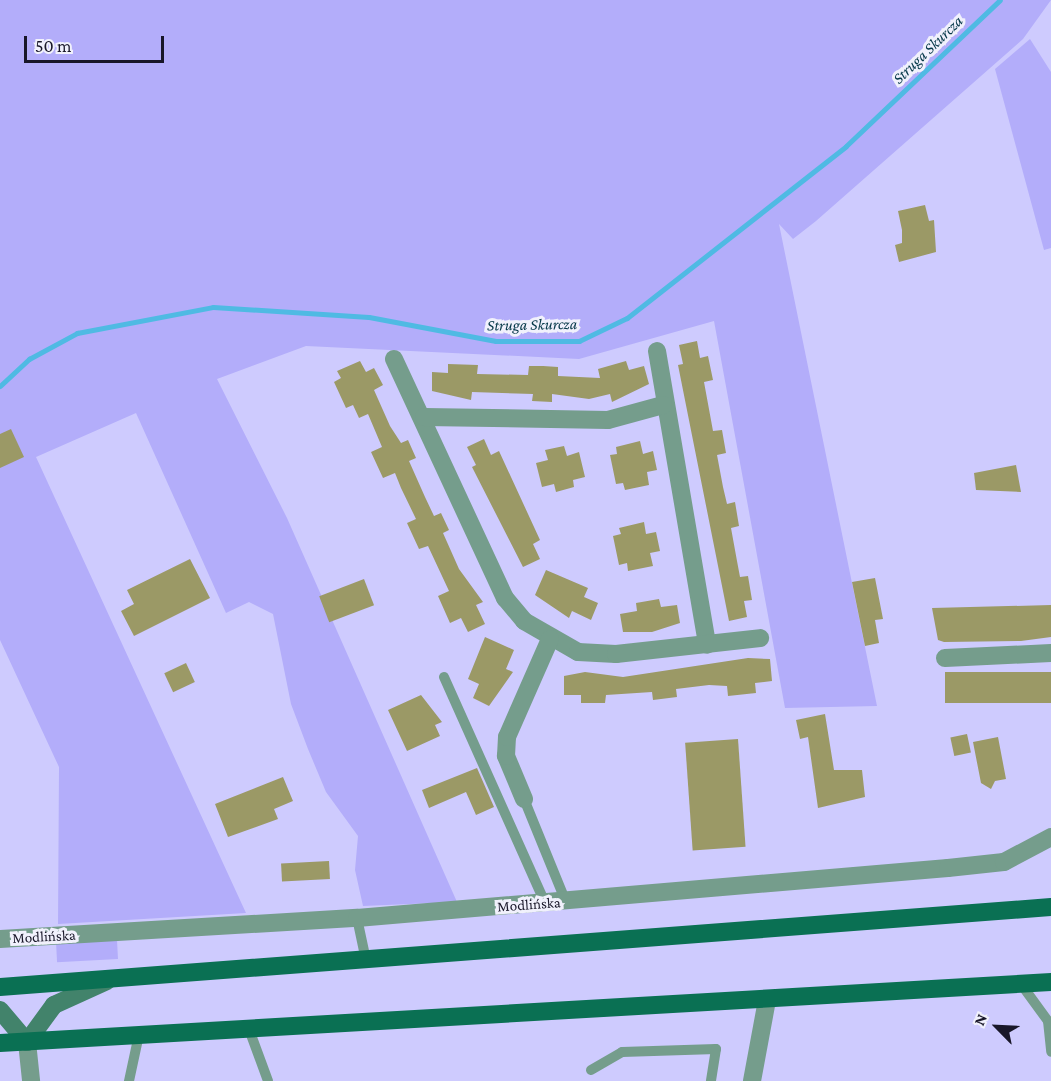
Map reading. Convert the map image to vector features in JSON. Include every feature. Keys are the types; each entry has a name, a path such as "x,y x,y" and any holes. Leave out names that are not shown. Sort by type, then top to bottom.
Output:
{"main road":[{"path":"0,987 107,981 365,957 1051,907"},
{"path":"0,1043 138,1039 1051,982"}],"street":[{"path":"657,351 663,405 707,645"},
{"path":"394,359 424,417 505,598 550,639 578,652 707,645 760,638"},
{"path":"424,417 608,420 663,405"},
{"path":"524,799 506,756 507,738 550,639"},
{"path":"945,658 1051,652"},
{"name":"Modlińska","path":"0,939 357,918 566,902 1004,862 1051,837"},
{"path":"27,1042 54,1005 107,981"},
{"path":"752,1081 767,1000"},
{"path":"0,1010 27,1042 31,1081"}],"lane":[{"path":"444,676 545,903"},
{"path":"524,799 566,902"},
{"path":"357,918 365,957"},
{"path":"1021,984 1048,1021 1051,1052"},
{"path":"250,1032 268,1081"},
{"path":"129,1081 138,1039"},
{"path":"591,1070 622,1052 716,1049 711,1081"}],"shaded area":[{"path":"0,0 1051,0 1023,39 816,221 793,239 779,224 877,706 785,708 714,321 579,359 306,346 217,379 287,518 457,902 363,906 355,870 358,836 326,792 308,749 291,704 273,614 249,602 226,613 136,413 36,457 246,913 58,924 59,767 0,640"},
{"path":"1030,39 1051,72 1051,248 1044,250 995,69"},
{"path":"117,940 118,959 57,962 56,943"}],"building":[{"path":"925,205 929,221 934,220 936,252 899,262 895,245 902,243 898,211"},
{"path":"697,341 700,358 708,356 713,380 704,382 713,431 722,430 726,453 717,455 727,504 735,502 739,526 731,528 740,577 748,576 752,600 744,601 747,617 729,621 678,365 683,364 679,345"},
{"path":"360,361 366,372 374,368 383,385 374,390 390,426 401,443 408,440 416,458 409,461 425,497 434,516 441,513 449,530 443,533 459,569 483,602 476,605 485,624 468,632 461,618 450,623 438,596 449,591 428,546 419,549 407,523 416,519 395,473 383,478 371,452 382,447 368,414 359,418 353,405 346,408 334,382 341,378 337,371"},
{"path":"626,361 629,370 644,366 649,384 612,402 610,394 589,399 552,394 552,402 532,401 533,394 472,392 471,400 432,391 432,372 448,373 448,364 478,365 477,374 528,375 529,366 543,366 558,367 558,376 600,378 598,369"},
{"path":"11,429 24,457 0,468 0,434"},
{"path":"484,439 491,455 499,451 540,540 533,544 540,559 523,567 472,467 476,465 467,447"},
{"path":"640,441 643,454 653,451 657,470 647,472 649,485 625,490 623,483 616,484 610,455 617,454 616,447"},
{"path":"564,446 567,456 579,452 585,477 573,480 574,487 556,492 554,484 542,487 536,463 548,460 545,450"},
{"path":"1016,465 1021,492 976,490 974,473"},
{"path":"644,522 646,534 656,532 660,551 650,553 653,566 628,571 627,563 619,565 613,536 621,534 619,528"},
{"path":"190,559 210,598 134,636 121,611 134,604 127,590"},
{"path":"546,570 588,588 584,597 598,603 591,620 572,611 569,618 535,595"},
{"path":"875,578 883,619 875,620 879,643 865,646 852,582"},
{"path":"364,579 374,605 329,622 319,596"},
{"path":"659,599 661,607 677,605 680,623 652,632 623,632 620,614 637,611 636,603"},
{"path":"1051,605 1051,637 1021,641 944,642 938,640 932,608"},
{"path":"485,637 514,650 506,669 513,672 489,706 473,698 479,684 468,679"},
{"path":"748,658 770,659 772,681 755,683 756,693 728,696 727,686 709,685 676,689 677,697 653,700 652,692 606,695 605,703 581,703 581,695 564,695 564,676 585,672 623,677"},
{"path":"186,663 195,682 173,692 164,673"},
{"path":"945,672 1051,672 1051,703 945,703"},
{"path":"421,695 442,722 435,725 440,736 407,751 388,710"},
{"path":"825,714 834,770 862,770 865,797 818,808 808,737 800,739 796,720"},
{"path":"967,734 971,753 954,756 950,738"},
{"path":"998,737 1006,779 995,781 991,789 981,783 973,742"},
{"path":"738,739 746,847 693,850 685,743"},
{"path":"477,768 494,807 476,815 466,792 429,808 422,790"},
{"path":"283,777 293,801 274,809 278,819 228,837 215,804"},
{"path":"329,861 330,879 282,881 281,864"}],"waterway":[{"name":"Struga Skurcza","path":"0,386 29,359 77,333 213,307 369,317 496,341 579,341 627,318 846,146 1000,0"}]}
